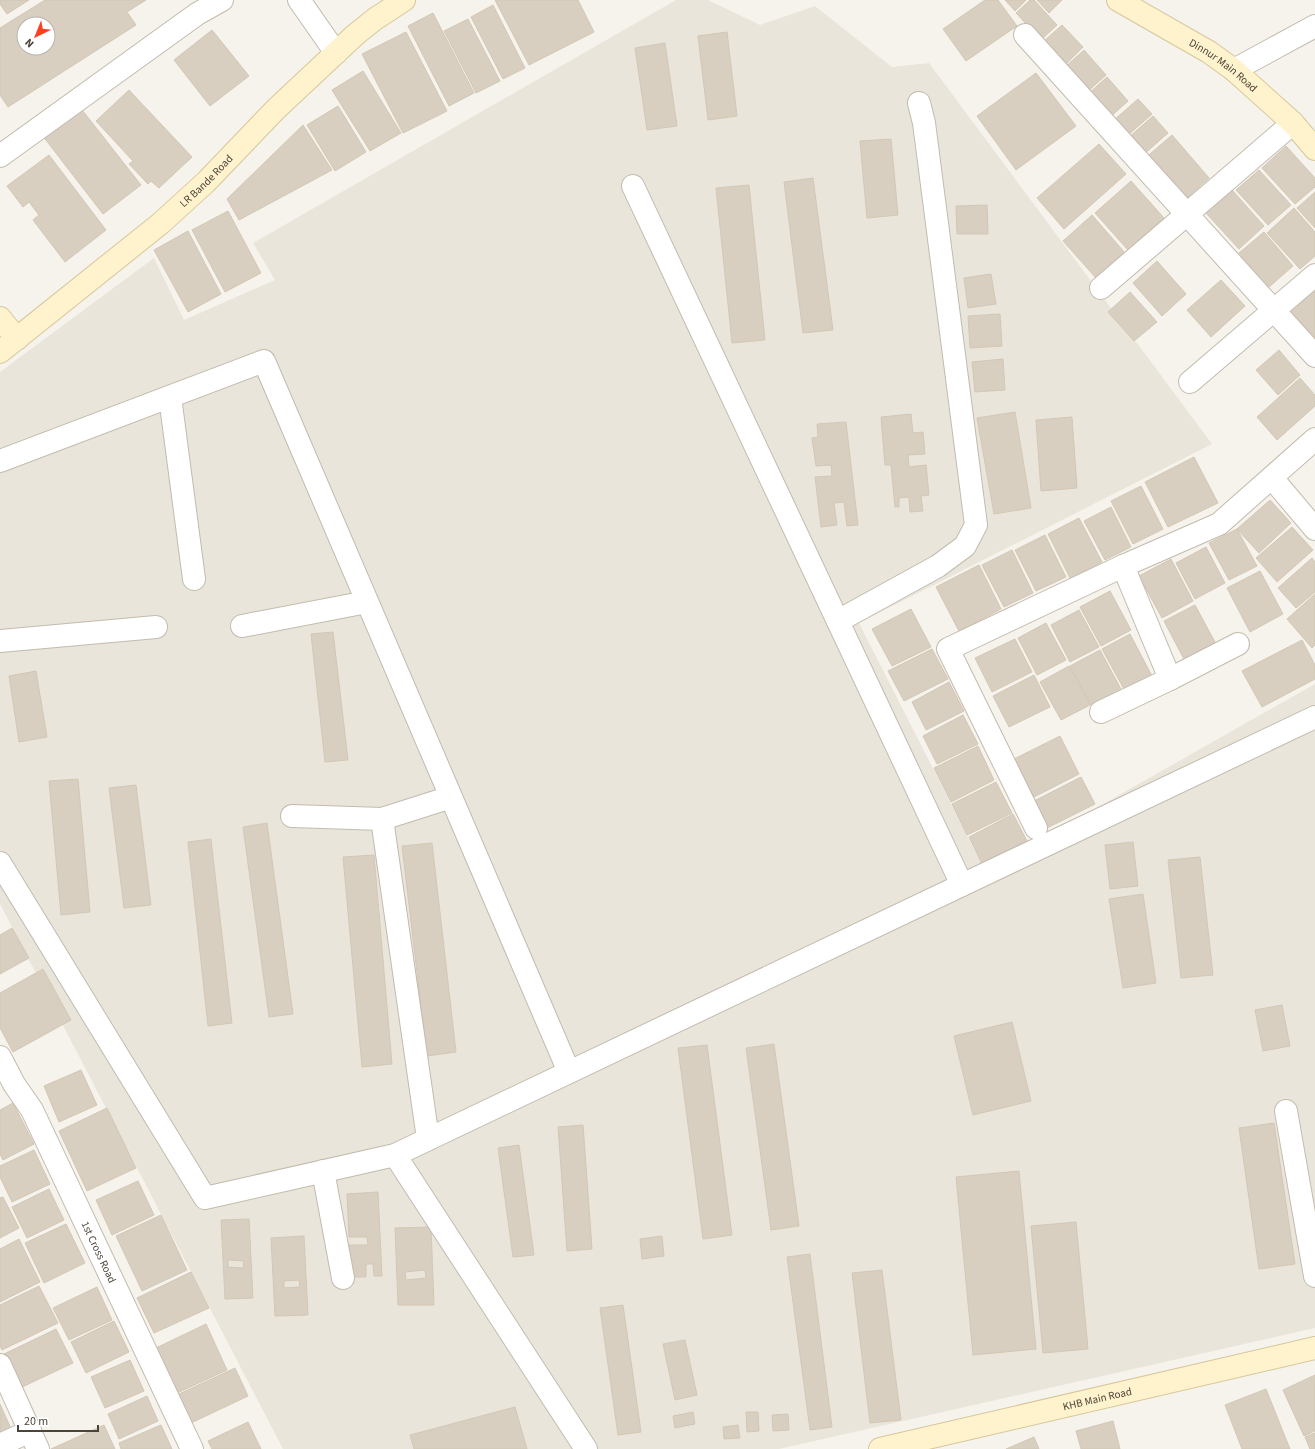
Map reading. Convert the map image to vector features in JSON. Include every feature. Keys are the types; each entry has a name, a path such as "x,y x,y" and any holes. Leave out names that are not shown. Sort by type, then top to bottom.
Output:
{"street":[{"path":"0,156 192,7 222,0"},
{"path":"298,0 336,53"},
{"name":"LR Bande Road","path":"8,346 161,223 206,182 276,109 336,53 360,31 404,0"},
{"name":"Dinnur Main Road","path":"1118,0 1209,52 1234,70 1293,123 1315,149"},
{"path":"1234,70 1315,26"},
{"path":"1025,35 1315,356"},
{"path":"838,621 943,562 965,546 976,525 924,123 919,103"},
{"path":"1101,288 1293,123"},
{"path":"633,186 962,885"},
{"path":"1190,382 1315,275"},
{"path":"0,318 8,346"},
{"path":"0,461 264,361 569,1072"},
{"path":"170,396 194,579"},
{"path":"1036,828 948,649 1123,566 1219,524 1315,439"},
{"path":"1272,478 1315,529"},
{"path":"1123,566 1170,679"},
{"path":"242,626 367,602"},
{"path":"0,641 156,628"},
{"path":"1101,712 1238,644"},
{"path":"0,863 206,1198 395,1155 1315,717"},
{"path":"292,816 382,819 451,797"},
{"path":"382,819 428,1139"},
{"name":"1st Cross Road","path":"0,1057 7,1087 32,1110 192,1449"},
{"path":"1286,1111 1315,1276"},
{"path":"395,1155 586,1449"},
{"path":"323,1171 343,1278"},
{"name":"KHB Main Road","path":"880,1449 1315,1348"},
{"path":"0,1365 34,1440 0,1445"}],"shaded area":[{"path":"676,0 708,0 760,25 815,6 892,67 929,63 1212,444 859,623 985,871 1315,684 1315,1328 779,1449 283,1449 0,904 0,372 154,258 184,320 275,280 253,243"}],"building":[{"path":"0,0 29,0 7,14 0,4"},
{"path":"45,0 146,0 127,12 136,25 8,107 0,95 0,28 16,18 16,56 56,56 56,16 19,16"},
{"path":"495,0 578,0 594,32 529,65"},
{"path":"985,0 998,0 1017,26 966,61 943,29"},
{"path":"1005,0 1026,0 1015,11"},
{"path":"1030,0 1034,0 1057,25 1041,40 1016,13"},
{"path":"1037,0 1062,0 1049,13"},
{"path":"493,5 525,68 503,79 471,17"},
{"path":"433,13 474,93 449,106 408,26"},
{"path":"468,19 500,81 476,93 444,31"},
{"path":"1062,25 1083,47 1065,65 1043,42"},
{"path":"212,30 249,76 210,106 174,60"},
{"path":"406,32 447,111 403,133 362,54"},
{"path":"727,32 737,116 708,120 698,36"},
{"path":"665,43 677,126 647,130 635,48"},
{"path":"1084,50 1106,75 1087,92 1065,67"},
{"path":"363,71 401,133 370,151 332,90"},
{"path":"1036,73 1076,126 1016,170 977,116"},
{"path":"1107,77 1128,101 1108,119 1087,95"},
{"path":"129,90 192,157 159,188 151,181 148,184 129,164 133,161 96,121"},
{"path":"1138,99 1152,114 1127,136 1113,121"},
{"path":"79,106 141,185 103,214 42,135"},
{"path":"338,106 366,152 335,171 307,125"},
{"path":"1153,116 1168,133 1142,156 1127,139"},
{"path":"303,125 332,170 239,220 227,199"},
{"path":"1172,135 1209,178 1181,203 1143,160"},
{"path":"891,139 898,215 867,218 860,141"},
{"path":"1099,144 1126,174 1064,229 1037,198"},
{"path":"1286,146 1315,178 1315,187 1295,204 1262,168"},
{"path":"49,155 106,230 65,262 33,220 39,215 29,202 23,207 7,186"},
{"path":"1259,170 1291,205 1268,225 1236,190"},
{"path":"813,178 833,330 803,333 784,182"},
{"path":"1131,181 1164,218 1128,250 1095,213"},
{"path":"749,185 765,340 732,343 716,188"},
{"path":"1232,190 1264,226 1239,249 1206,213"},
{"path":"1315,192 1315,228 1297,208"},
{"path":"987,205 988,234 957,234 956,206"},
{"path":"1294,208 1315,232 1315,256 1300,269 1267,233"},
{"path":"228,211 261,273 225,292 192,230"},
{"path":"1092,215 1125,253 1096,278 1063,241"},
{"path":"188,231 221,294 188,312 154,250"},
{"path":"1264,232 1293,266 1268,288 1239,253"},
{"path":"1157,261 1186,294 1162,316 1133,283"},
{"path":"991,274 996,304 968,308 964,278"},
{"path":"1221,280 1245,306 1211,337 1187,310"},
{"path":"1315,290 1315,341 1290,313"},
{"path":"1130,292 1157,322 1134,341 1108,312"},
{"path":"1000,314 1002,346 970,348 968,316"},
{"path":"1279,350 1300,375 1278,395 1256,370"},
{"path":"1003,359 1005,390 975,392 972,362"},
{"path":"1300,378 1315,395 1315,406 1277,440 1257,417"},
{"path":"1015,412 1031,508 994,514 977,418"},
{"path":"911,414 913,433 923,432 925,454 908,455 909,467 926,465 929,495 921,496 923,511 910,512 909,497 899,498 899,507 895,507 891,465 885,465 881,417"},
{"path":"1072,417 1077,488 1041,491 1036,420"},
{"path":"846,422 858,525 847,526 844,502 834,503 837,525 821,527 815,477 832,476 831,465 816,466 812,438 818,437 817,424"},
{"path":"1194,457 1218,503 1168,527 1145,482"},
{"path":"1141,486 1163,529 1133,544 1111,501"},
{"path":"1270,500 1291,523 1259,553 1237,529"},
{"path":"1111,507 1131,547 1105,560 1084,521"},
{"path":"1079,518 1102,562 1070,578 1048,534"},
{"path":"1292,527 1313,550 1277,582 1256,558"},
{"path":"1237,529 1257,566 1229,580 1209,543"},
{"path":"1045,535 1066,577 1036,591 1015,550"},
{"path":"1206,547 1225,583 1195,599 1176,563"},
{"path":"1012,550 1033,593 1004,607 982,565"},
{"path":"1312,558 1315,562 1315,592 1296,608 1278,588"},
{"path":"1171,559 1193,601 1162,618 1139,576"},
{"path":"979,565 1001,609 959,631 936,587"},
{"path":"1260,571 1283,614 1250,632 1227,588"},
{"path":"1110,591 1131,630 1101,646 1080,607"},
{"path":"1315,594 1315,645 1312,648 1287,619"},
{"path":"1195,605 1216,644 1185,661 1164,621"},
{"path":"911,609 931,647 892,666 872,629"},
{"path":"1079,610 1099,647 1070,662 1051,625"},
{"path":"1046,623 1066,660 1037,675 1018,638"},
{"path":"333,632 348,760 325,762 311,634"},
{"path":"1130,634 1152,676 1125,691 1102,649"},
{"path":"1015,639 1032,672 992,692 975,658"},
{"path":"1302,640 1315,665 1315,679 1262,707 1242,671"},
{"path":"932,649 948,679 904,701 888,671"},
{"path":"1100,650 1122,691 1092,707 1070,666"},
{"path":"1069,666 1090,705 1061,720 1040,682"},
{"path":"36,671 47,737 19,742 9,676"},
{"path":"1034,675 1050,707 1009,727 993,696"},
{"path":"949,682 964,711 926,730 912,702"},
{"path":"963,715 978,744 937,764 923,736"},
{"path":"1060,736 1079,774 1034,797 1014,759"},
{"path":"978,746 994,780 951,802 934,768"},
{"path":"1081,777 1095,804 1045,829 1032,802"},
{"path":"78,779 90,912 61,915 49,781"},
{"path":"996,782 1012,813 967,835 952,804"},
{"path":"136,785 151,905 124,908 109,788"},
{"path":"1013,814 1027,841 982,864 969,837"},
{"path":"267,823 293,1014 269,1017 243,827"},
{"path":"211,839 232,1023 208,1026 188,842"},
{"path":"1133,842 1138,886 1110,889 1105,845"},
{"path":"432,843 456,1052 427,1056 402,846"},
{"path":"374,855 392,1064 362,1067 343,857"},
{"path":"1200,857 1213,975 1181,978 1168,860"},
{"path":"1143,894 1156,983 1123,988 1109,899"},
{"path":"12,928 29,958 0,974 0,935"},
{"path":"43,969 71,1020 13,1052 0,1028 0,993"},
{"path":"1282,1005 1290,1046 1263,1051 1255,1010"},
{"path":"1012,1022 1031,1101 973,1115 954,1036"},
{"path":"774,1044 799,1226 771,1230 746,1048"},
{"path":"707,1045 732,1235 703,1239 678,1048"},
{"path":"81,1070 97,1105 59,1122 44,1086"},
{"path":"13,1103 34,1144 3,1160 0,1154 0,1110"},
{"path":"107,1108 136,1168 87,1191 59,1131"},
{"path":"1274,1123 1295,1264 1259,1269 1239,1128"},
{"path":"583,1125 592,1249 567,1251 558,1127"},
{"path":"519,1145 534,1255 513,1257 498,1148"},
{"path":"34,1150 50,1184 12,1202 0,1177 0,1166"},
{"path":"1019,1171 1036,1349 973,1355 956,1177"},
{"path":"138,1181 154,1215 112,1235 96,1200"},
{"path":"49,1189 64,1220 27,1238 12,1207"},
{"path":"378,1192 382,1276 374,1276 373,1264 366,1264 366,1277 350,1277 349,1245 368,1245 367,1237 349,1237 347,1194"},
{"path":"3,1197 19,1228 0,1238 0,1198"},
{"path":"161,1215 187,1270 142,1291 116,1236"},
{"path":"249,1219 253,1298 225,1299 221,1220","holes":["228,1260 244,1261 243,1268 228,1267"]},
{"path":"1076,1222 1088,1349 1043,1353 1031,1226"},
{"path":"66,1224 85,1263 44,1283 25,1243"},
{"path":"431,1227 434,1305 398,1305 395,1228","holes":["425,1270 426,1278 406,1280 405,1272"]},
{"path":"304,1236 308,1315 275,1316 271,1238","holes":["299,1280 300,1287 284,1288 284,1281"]},
{"path":"662,1236 664,1256 642,1259 640,1239"},
{"path":"19,1239 40,1282 0,1302 0,1249"},
{"path":"810,1254 832,1427 810,1430 787,1257"},
{"path":"882,1270 901,1420 870,1423 852,1273"},
{"path":"191,1272 209,1308 154,1333 137,1298"},
{"path":"39,1286 58,1323 2,1350 0,1346 0,1305"},
{"path":"97,1287 112,1320 69,1340 53,1308"},
{"path":"623,1305 641,1432 618,1435 600,1308"},
{"path":"114,1321 129,1352 86,1373 71,1342"},
{"path":"206,1324 227,1370 177,1393 156,1348"},
{"path":"56,1329 73,1363 20,1388 4,1354"},
{"path":"685,1340 697,1395 675,1400 663,1344"},
{"path":"130,1360 144,1391 105,1408 91,1377"},
{"path":"235,1368 248,1396 191,1423 177,1395"},
{"path":"1315,1375 1315,1431 1304,1436 1283,1390"},
{"path":"1266,1389 1290,1449 1242,1449 1225,1405"},
{"path":"147,1396 158,1421 119,1439 108,1414"},
{"path":"0,1404 12,1431 0,1436"},
{"path":"515,1407 527,1449 414,1449 410,1435"},
{"path":"693,1412 695,1424 675,1428 673,1416"},
{"path":"746,1412 758,1412 759,1431 747,1432"},
{"path":"788,1414 789,1430 773,1431 772,1415"},
{"path":"1113,1421 1120,1449 1081,1449 1076,1431"},
{"path":"248,1422 261,1449 212,1449 208,1441"},
{"path":"104,1425 115,1449 51,1449"},
{"path":"161,1425 172,1449 121,1449 119,1443"},
{"path":"738,1425 740,1438 724,1439 723,1427"},
{"path":"1315,1433 1315,1449 1310,1449 1305,1437"},
{"path":"1034,1437 1039,1449 1006,1449"}]}
